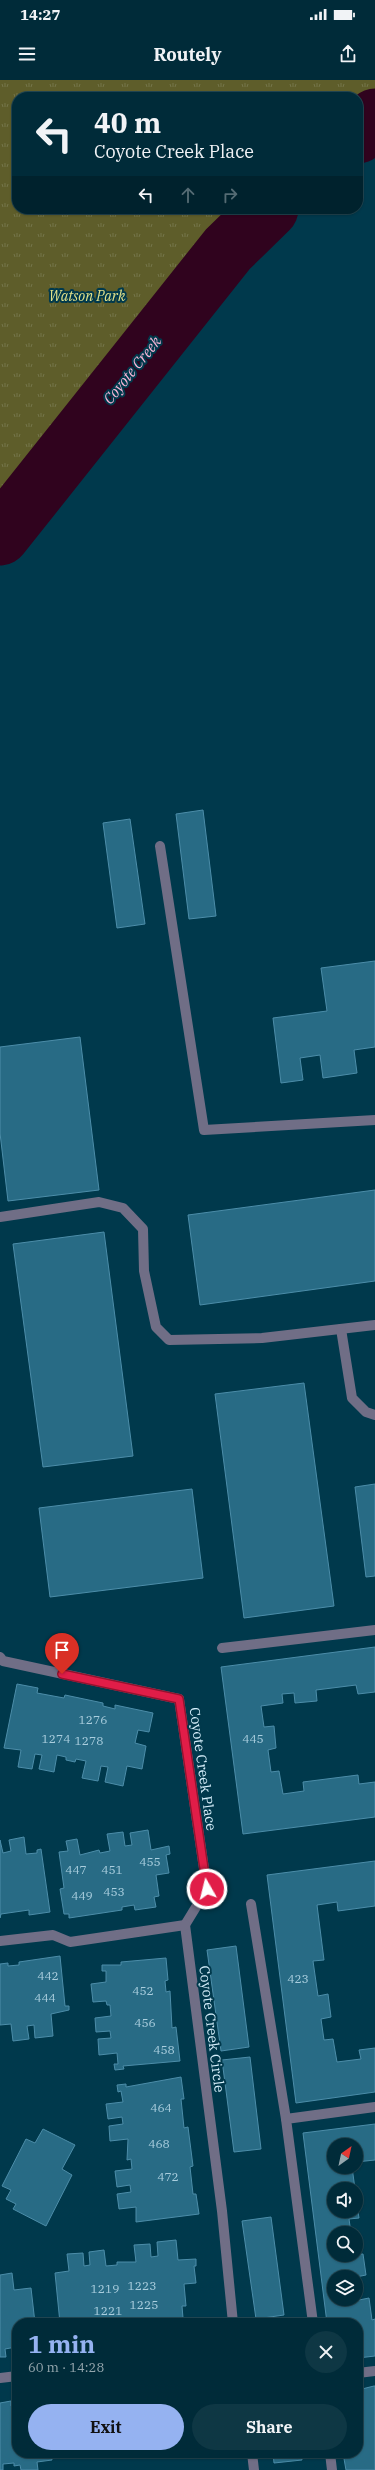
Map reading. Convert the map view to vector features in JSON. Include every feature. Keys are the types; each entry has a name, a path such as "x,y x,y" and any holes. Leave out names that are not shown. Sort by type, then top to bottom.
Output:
{"street":[{"path":"160,846 204,1130 375,1120"},
{"path":"0,1217 99,1202 124,1208 143,1229 144,1271 156,1327 169,1340 262,1338 375,1325"},
{"path":"341,1329 352,1398 366,1412 375,1415"},
{"path":"222,1648 375,1630"},
{"name":"Coyote Creek Place","path":"1,1660 179,1699 207,1889 184,1925"},
{"path":"252,1904 286,2119 312,2318"},
{"path":"0,1941 53,1935 70,1942 184,1925"},
{"name":"Coyote Creek Circle","path":"184,1925 222,2211 233,2318"},
{"path":"286,2119 375,2107"},
{"path":"363,2372 375,2371"},
{"path":"0,2378 12,2377"},
{"path":"253,2458 254,2470"},
{"path":"331,2458 332,2470"}],"green space":[{"name":"Watson Park","path":"0,80 375,80 375,121 363,134 363,92 12,92 12,214 286,214 140,366 0,553"}],"building":[{"path":"203,810 216,916 189,919 176,814"},
{"path":"130,819 145,924 117,928 103,823"},
{"path":"375,961 375,1047 354,1050 357,1073 323,1078 320,1055 300,1058 303,1080 281,1083 273,1018 327,1011 321,968"},
{"path":"80,1037 99,1190 8,1201 0,1133 0,1047"},
{"path":"375,1190 375,1281 200,1305 188,1215"},
{"path":"104,1232 133,1456 43,1467 13,1244"},
{"path":"304,1383 334,1606 244,1618 215,1394"},
{"path":"375,1484 375,1576 366,1577 355,1487"},
{"path":"192,1489 203,1578 50,1597 39,1508"},
{"path":"375,1647 375,1692 358,1694 356,1685 316,1690 317,1701 295,1703 294,1693 282,1694 283,1703 261,1706 264,1727 274,1726 276,1748 268,1750 271,1772 279,1771 283,1794 304,1791 303,1782 358,1775 359,1784 375,1782 375,1817 243,1834 221,1667"},
{"path":"17,1684 38,1688 37,1693 64,1698 65,1695 103,1703 103,1706 115,1709 115,1705 153,1713 149,1732 138,1730 135,1743 146,1746 142,1769 127,1766 123,1786 105,1782 108,1767 101,1766 98,1781 82,1778 86,1761 76,1759 75,1762 66,1760 66,1757 57,1755 54,1772 39,1769 42,1755 35,1754 32,1769 18,1767 21,1750 4,1748"},
{"path":"148,1830 151,1850 169,1846 170,1854 166,1855 169,1873 156,1875 159,1896 154,1897 156,1907 135,1910 134,1905 122,1907 122,1910 69,1918 69,1914 64,1914 60,1889 64,1888 59,1852 68,1851 66,1841 77,1839 80,1855 99,1850 100,1853 110,1851 107,1834 123,1832 125,1846 132,1845 130,1833"},
{"path":"24,1837 26,1854 37,1853 37,1850 41,1849 50,1912 29,1915 29,1910 1,1914 0,1918 0,1840 3,1853 11,1851 9,1840"},
{"path":"375,1861 375,1906 338,1911 337,1902 317,1905 324,1960 313,1961 318,1996 328,1994 331,2017 321,2019 324,2040 333,2039 337,2062 361,2059 359,2050 375,2048 375,2092 296,2103 267,1875"},
{"path":"236,1946 249,2047 221,2051 207,1950"},
{"path":"60,1956 65,2006 69,2006 69,2010 51,2014 53,2036 35,2038 34,2025 27,2026 29,2039 13,2041 11,2024 0,2025 0,1964 8,1963 8,1966 19,1965 19,1962"},
{"path":"166,1958 168,1980 165,1981 166,1992 170,1991 172,2028 176,2027 180,2061 123,2066 124,2069 115,2070 114,2064 118,2064 117,2053 99,2055 98,2039 111,2038 110,2031 96,2032 95,2018 111,2016 110,2005 107,2005 106,2001 93,2002 91,1984 106,1982 106,1971 102,1971 102,1965 121,1965 121,1962"},
{"path":"250,2057 261,2149 234,2152 222,2060"},
{"path":"181,2077 184,2099 181,2099 184,2128 188,2127 193,2166 190,2167 193,2194 196,2194 199,2214 136,2222 136,2207 119,2209 117,2194 131,2192 130,2185 117,2187 115,2171 132,2169 131,2159 127,2160 128,2139 110,2141 109,2126 123,2124 122,2117 108,2119 106,2104 123,2102 121,2091 118,2092 117,2085 126,2084 126,2087"},
{"path":"375,2124 375,2160 363,2161 363,2138 327,2138 327,2174 353,2174 354,2182 327,2182 327,2218 359,2218 349,2219 350,2226 327,2226 327,2262 363,2262 363,2254 366,2275 363,2276 363,2270 327,2270 327,2306 363,2306 363,2299 369,2298 372,2320 375,2319 375,2356 363,2357 363,2318 326,2318 303,2133"},
{"path":"43,2129 75,2145 62,2169 72,2175 46,2226 13,2209 16,2204 6,2199 11,2190 2,2186 26,2139 35,2143"},
{"path":"271,2217 284,2315 256,2318 242,2221"},
{"path":"176,2240 178,2260 196,2259 196,2266 194,2266 196,2283 184,2284 186,2306 182,2306 183,2318 60,2318 55,2273 69,2271 67,2254 83,2253 84,2266 90,2265 89,2252 104,2250 106,2266 117,2265 117,2262 136,2262 134,2245 150,2244 151,2257 158,2256 157,2242"},
{"path":"12,2273 14,2290 31,2288 34,2318 12,2318 12,2348 5,2349 6,2357 0,2357 0,2275"},
{"path":"375,2386 375,2470 346,2470 344,2458 363,2458 363,2389"},
{"path":"11,2401 12,2458 52,2458 52,2460 37,2462 38,2470 21,2470 20,2465 14,2466 14,2463 3,2464 3,2470 0,2470 0,2403"},
{"path":"274,2458 302,2458 302,2460 274,2463"}],"waterway":[{"name":"Coyote Creek","path":"363,129 375,118"},
{"name":"Coyote Creek","path":"0,536 228,249 264,214"}],"route":[{"path":"62,1674 179,1699 183,1740 207,1889"}]}
